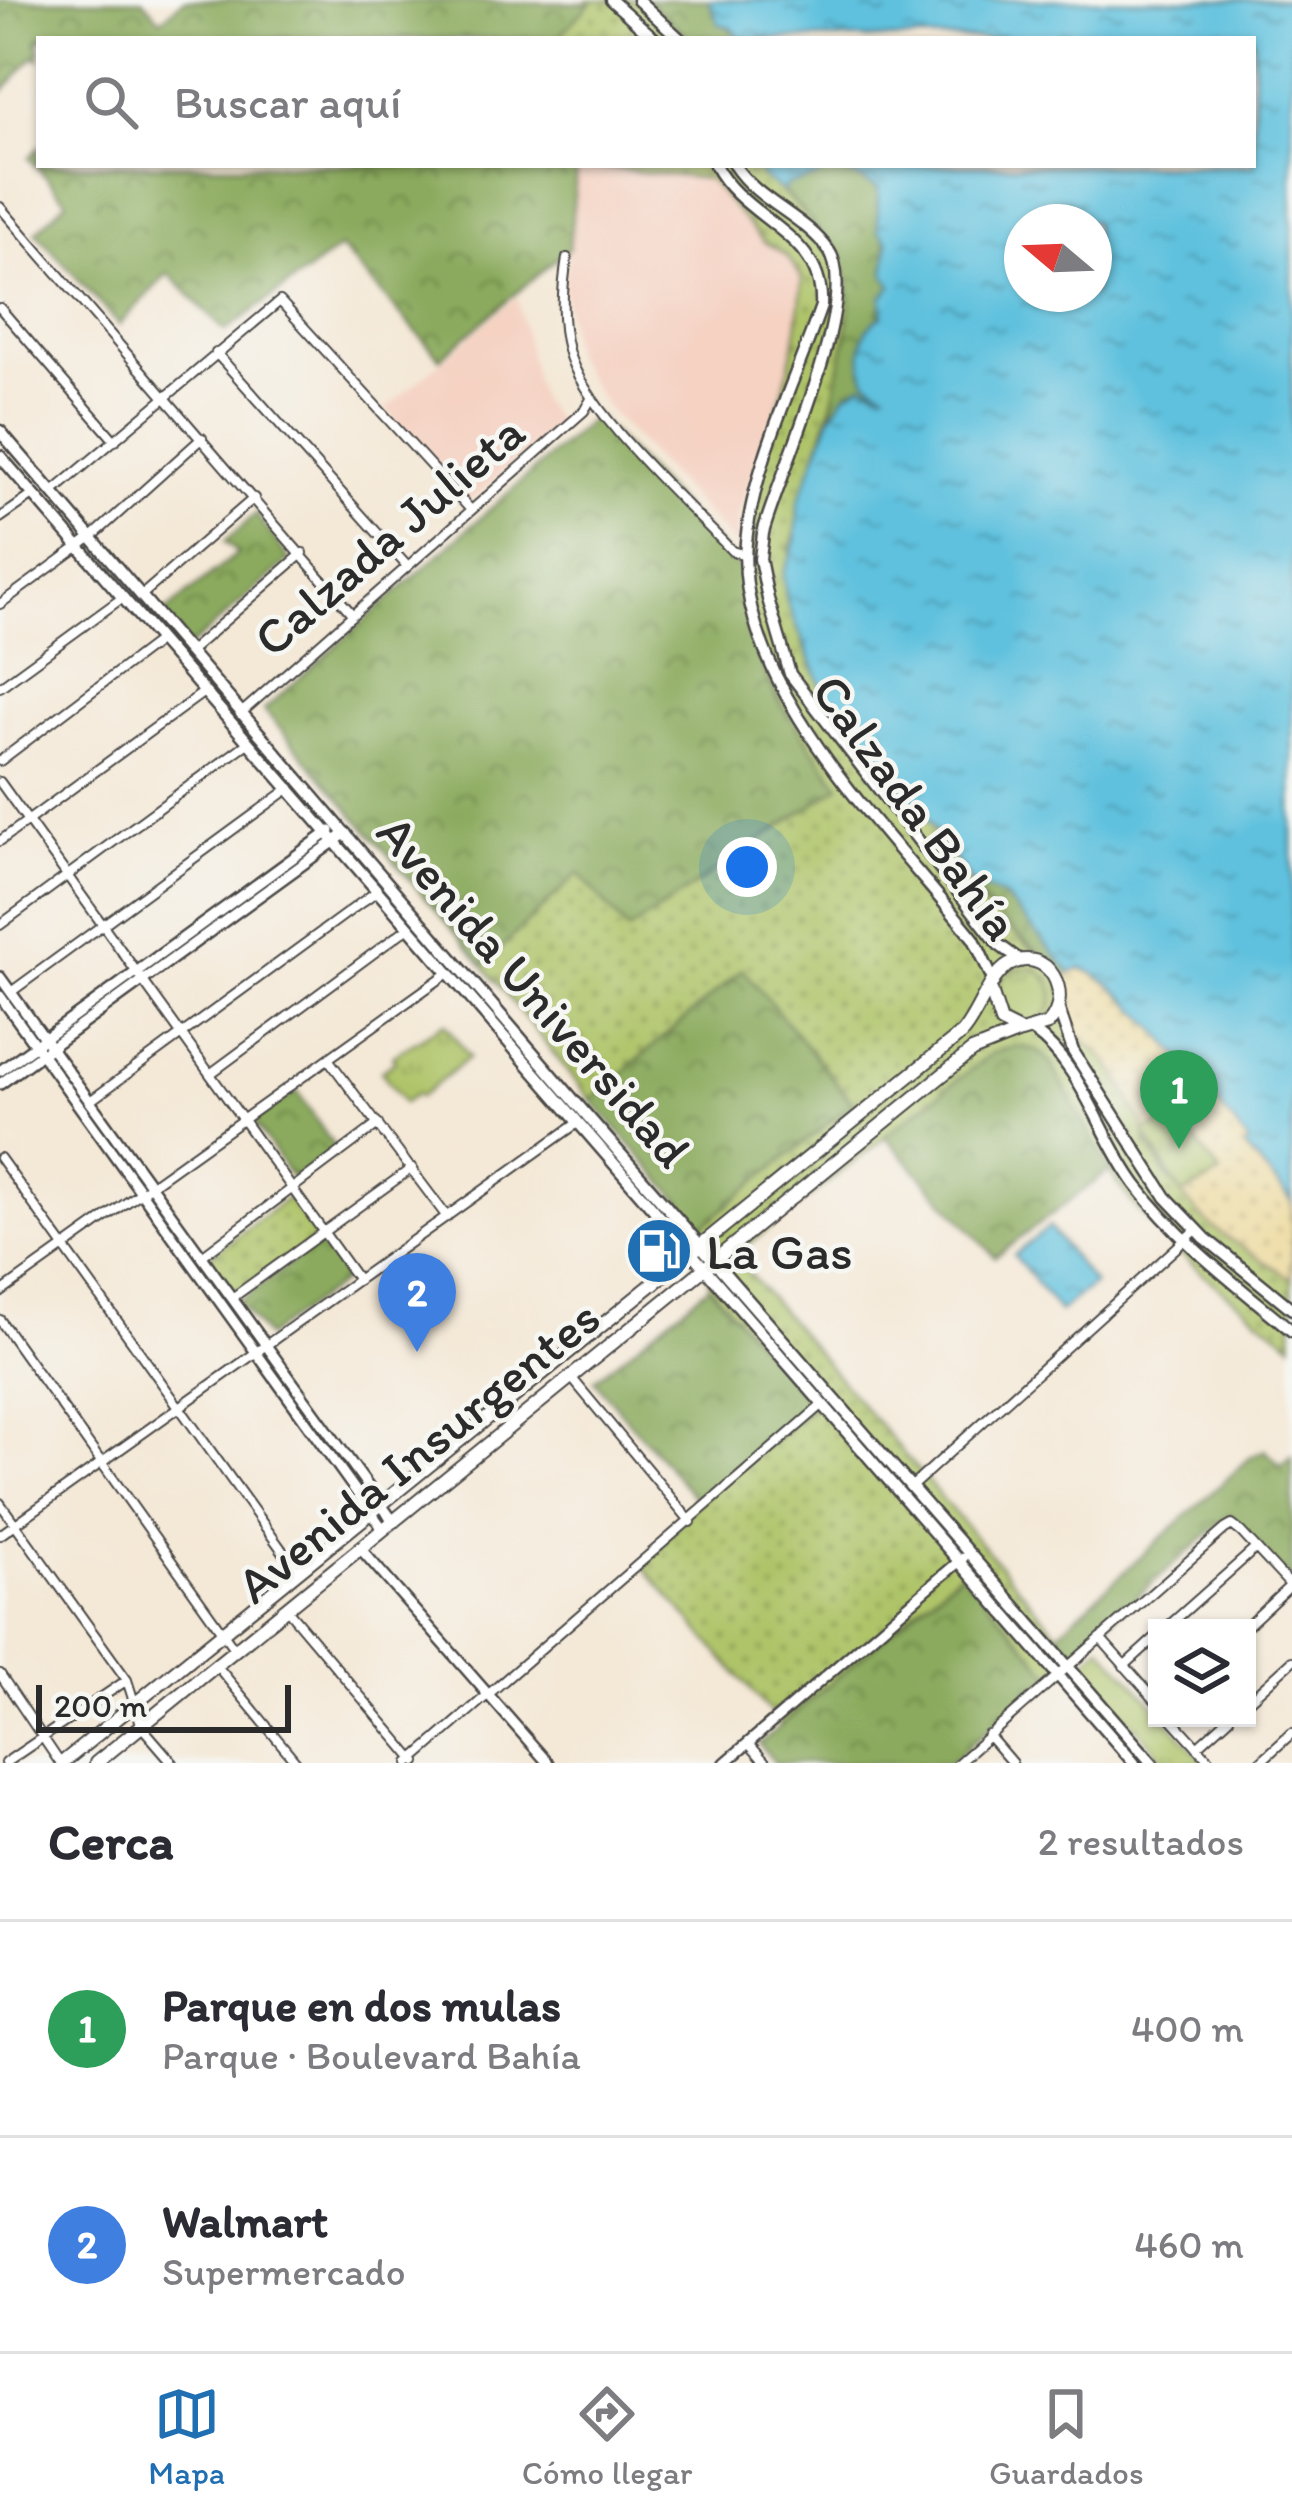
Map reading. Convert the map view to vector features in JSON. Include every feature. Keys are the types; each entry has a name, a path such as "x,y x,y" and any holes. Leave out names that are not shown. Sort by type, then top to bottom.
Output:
{"main road":[{"path":"611,0 652,36"},
{"path":"638,0 677,36"},
{"name":"Calzada Bahía","path":"717,168 736,198 805,248 818,272 821,306 751,514 746,555 758,638 792,712 974,939 992,987"},
{"name":"Calzada Bahía","path":"736,168 748,184 821,240 839,276 836,317 774,490 762,546 780,650 829,730 999,945 1021,961"},
{"path":"787,406 804,410"},
{"name":"Avenida Universidad","path":"0,431 243,711 377,891 453,968 576,1124 823,1405 1070,1668 1152,1763"},
{"name":"Avenida Universidad","path":"0,456 204,692 337,833 716,1260 910,1488 1057,1677 1134,1763"},
{"path":"1292,1309 1196,1230 1138,1159 1073,1051 1059,1010 1057,979 1042,964 1021,961 1004,968 992,987 1001,1022 1052,1046 1133,1181 1186,1242 1292,1331"},
{"name":"Avenida Insurgentes","path":"61,1763 961,1034 992,987"},
{"path":"1027,1032 1048,1024 1059,1010"},
{"name":"Avenida Insurgentes","path":"96,1763 972,1052 1027,1032"},
{"path":"824,1145 835,1163"}],"street":[{"path":"0,207 352,614"},
{"path":"567,258 562,292 568,351 591,399 732,551 746,555"},
{"path":"54,491 280,302 471,511"},
{"path":"0,308 115,441"},
{"path":"216,353 407,566"},
{"name":"Calzada Julieta","path":"231,722 591,399"},
{"path":"0,604 92,536 202,438"},
{"path":"0,518 33,495"},
{"path":"143,594 254,498"},
{"path":"190,651 303,553"},
{"path":"0,687 122,598"},
{"path":"0,760 160,640"},
{"path":"0,841 204,692"},
{"path":"0,925 249,742"},
{"path":"0,782 358,1280"},
{"path":"6,994 290,788"},
{"path":"0,1084 43,1047 337,833"},
{"path":"90,1101 377,891"},
{"path":"210,1074 410,926"},
{"path":"0,1293 453,968"},
{"path":"0,977 6,994 43,1047 388,1525"},
{"path":"0,1071 43,1047"},
{"path":"43,1047 90,1101 146,1189 232,1298 262,1350"},
{"path":"329,1060 447,1218"},
{"path":"202,1256 378,1124"},
{"path":"0,1535 576,1124"},
{"path":"0,1158 298,1572"},
{"path":"232,1298 412,1168"},
{"path":"910,1488 1196,1230"},
{"path":"0,1320 235,1650"},
{"path":"572,1376 691,1522"},
{"path":"286,1608 413,1762 486,1692 823,1405"},
{"path":"0,1503 127,1680 142,1726 173,1763"},
{"path":"958,1763 1232,1526 1291,1586 1255,1619"},
{"path":"360,1548 548,1763"},
{"path":"1176,1619 1256,1548"},
{"path":"725,1763 962,1558"},
{"path":"1102,1640 1148,1692"},
{"path":"1124,1666 1148,1644"},
{"path":"1256,1694 1292,1661"},
{"path":"216,1665 297,1763"},
{"path":"0,1674 61,1763"},
{"path":"5,1763 127,1680"},
{"path":"1179,1727 1212,1763"},
{"path":"1197,1747 1219,1727"},
{"path":"1258,1763 1292,1733"},
{"path":"988,1736 1012,1763"},
{"path":"748,1743 766,1763"}],"shaded area":[{"path":"577,168 708,179 734,212 792,254 806,282 786,375 740,510 736,546 606,407 572,354 564,291"},
{"path":"517,297 539,399 559,423 470,501 385,409"}],"green space":[{"path":"0,0 143,0 161,20 183,0 591,3 559,36 36,36 36,57 0,95"},
{"path":"588,0 648,0 688,36 558,36"},
{"path":"648,0 709,0 714,15 738,36 688,36"},
{"path":"38,168 577,168 569,248 440,358 340,248 225,331 168,273 119,325 36,232 67,201"},
{"path":"605,168 758,168 829,244 844,277 850,310 847,344 790,548 802,642 827,699 916,803 982,905 1058,972 1072,1028 1105,1056 1144,1121 1147,1143 1166,1175 1207,1222 1292,1279 1292,1343 1196,1268 1132,1203 1097,1150 1050,1062 992,1053 734,1256 1074,1652 1051,1675 961,1571 781,1725 643,1566 698,1502 812,1407 709,1286 702,1226 853,1102 743,970 591,1100 477,958 483,964 579,872 627,930 802,735 764,669 746,610 743,556 750,505 794,343 802,278 786,255 763,241 708,179"},
{"path":"840,168 878,188 892,286 864,353 862,371 886,391 845,395 831,416 849,294 832,249 783,192 786,185"},
{"path":"595,416 742,571 751,639 777,699 840,786 628,931 579,873 483,965 264,710"},
{"path":"256,514 290,560 189,647 164,613 238,553 225,542"},
{"path":"973,884 1001,895 1037,932 1071,973 1065,985 1044,958 993,913"},
{"path":"1025,968 1045,976 1053,996 1045,1016 1025,1024 1005,1016 997,996 1005,976"},
{"path":"743,969 853,1103 702,1226 591,1100"},
{"path":"445,1023 469,1057 420,1097 417,1093 404,1103 381,1071 395,1061 392,1056"},
{"path":"1018,1046 1037,1050 1050,1062 1113,1176 1109,1171 995,1257 885,1136 992,1053"},
{"path":"297,1091 336,1150 292,1179 253,1121"},
{"path":"1178,1118 1221,1174 1182,1195 1144,1131"},
{"path":"289,1197 317,1240 233,1295 206,1259"},
{"path":"321,1241 346,1279 266,1337 238,1302"},
{"path":"709,1286 813,1407 698,1502 594,1380"},
{"path":"1265,1450 1281,1466 1292,1457 1292,1582 1230,1515 1074,1652 1057,1633 1251,1457"},
{"path":"962,1571 1051,1675 950,1763 775,1763 759,1744"},
{"path":"1101,1646 1148,1698 1148,1727 1174,1727 1205,1763 1167,1763 1081,1665"}],"sand":[{"path":"1080,968 1100,978 1146,1018 1250,1143 1245,1148 1292,1201 1292,1279 1217,1230 1180,1192 1120,1080 1071,1024 1065,1004 1066,976"}],"water":[{"path":"709,0 1292,0 1292,1201 1146,1018 1100,978 1081,968 1071,973 1005,897 973,884 916,803 827,699 787,602 783,575 796,541 798,503 831,416 845,395 862,384 885,391 866,380 862,362 865,335 883,316 882,297 892,286 885,274 888,242 878,230 878,188 839,168 1256,168 1256,36 739,36 732,27 719,24"},
{"path":"758,168 832,168 786,185 783,192"},
{"path":"1049,1227 1094,1284 1059,1312 1014,1255"}],"place":[{"name":"Parque en dos mulas","path":"1179,1149"},
{"name":"La Gas","path":"659,1251"},
{"name":"Walmart","path":"417,1352"}]}
